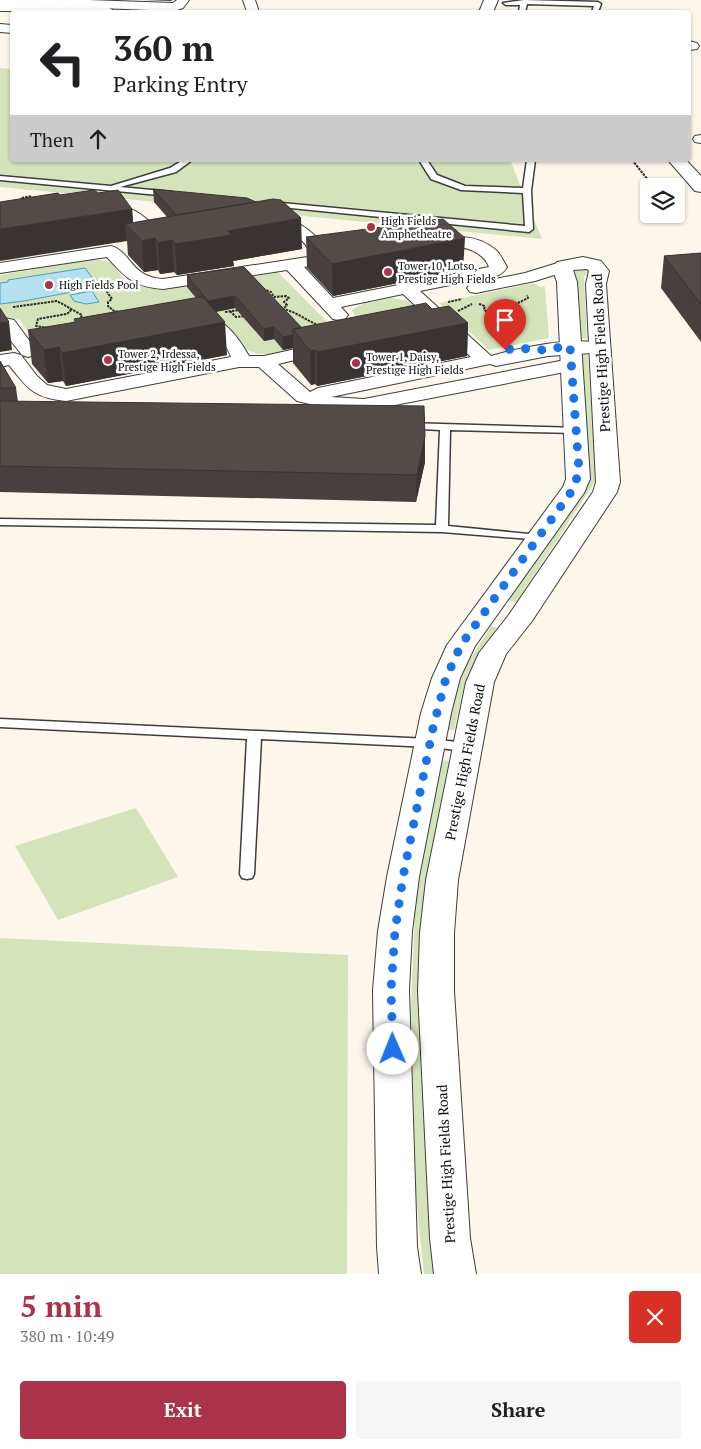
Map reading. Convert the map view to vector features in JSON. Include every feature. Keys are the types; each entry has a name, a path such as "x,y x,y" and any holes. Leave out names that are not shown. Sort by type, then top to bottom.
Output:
{"street":[{"path":"10,8 174,7 180,6 183,0"},
{"path":"10,8 60,10"},
{"path":"691,160 701,172"},
{"path":"679,162 701,187"},
{"path":"92,206 118,207 130,212 160,242"},
{"path":"257,225 274,222 296,226 325,259"},
{"path":"144,245 177,239"},
{"path":"329,304 496,271 499,267 490,254 468,241 459,240 412,247"},
{"path":"0,268 119,250 139,281 163,284 354,255"},
{"path":"516,265 554,259 572,265"},
{"path":"291,264 349,326"},
{"name":"Prestige High Fields Road","path":"400,1274 391,990 395,931 403,877 430,743 446,678 461,645 539,538 574,488 578,479 576,430 560,354 567,282 563,270 572,265 590,264 596,267 598,271 596,284 608,482 605,492 518,621 493,653 480,682 442,880 437,933 436,1000 450,1238 455,1274"},
{"path":"421,300 530,277 572,265"},
{"path":"304,397 485,360 449,318 407,289"},
{"path":"4,314 8,324 14,357 40,390 52,394 66,395 239,361 264,362 336,345"},
{"path":"427,327 449,318"},
{"path":"186,323 204,322 223,331 240,356 239,361"},
{"path":"14,357 48,340"},
{"path":"264,362 304,397 335,404 380,403 560,354 600,348"},
{"path":"494,356 560,354"},
{"path":"486,611 518,621"}],"lane":[{"path":"522,10 524,3"},
{"path":"505,5 524,3 598,4 596,10"},
{"path":"108,188 174,170 185,162"},
{"path":"424,162 434,177 464,188 527,191"},
{"path":"265,203 529,229 527,191 531,162"},
{"path":"0,178 176,195"},
{"path":"395,426 576,430"},
{"path":"442,529 445,426"},
{"path":"0,522 442,529 539,538"},
{"path":"0,723 430,743 466,747"},
{"path":"247,874 254,735"}],"path":[{"path":"634,162 647,178"},
{"path":"21,203 24,202 21,198 32,196"},
{"path":"120,283 112,286 107,292 112,299 108,302 108,306 125,315"},
{"path":"449,318 476,304 485,306 488,313 496,314 500,312 502,306 520,304 528,298 524,292"},
{"path":"4,314 57,301 82,315 80,319 70,326 74,327"},
{"path":"48,340 50,328 36,326 38,320 65,314 70,312 72,308"},
{"path":"274,311 283,309"},
{"path":"221,313 239,310"},
{"path":"110,314 117,312"},
{"path":"230,312 236,317 248,316"},
{"path":"77,320 83,323"}],"green space":[{"path":"0,68 10,69 10,162 511,162 542,239 0,187"},
{"path":"93,259 110,262 124,279 131,284 146,287 277,271 334,329 323,344 272,354 258,354 244,349 223,324 33,340 20,320 0,316 0,275"},
{"path":"585,267 591,271 590,274 584,276 587,339 578,338 576,276 571,272 571,269"},
{"path":"534,283 540,287 545,287 549,338 489,350 439,303"},
{"path":"391,298 409,301 423,314 362,323 353,313 352,310 364,303"},
{"path":"582,355 588,355 596,480 516,603 508,600 589,480"},
{"path":"491,626 498,628 467,675 454,730 445,730 460,675"},
{"path":"441,760 449,761 425,884 420,1009 427,1197 436,1274 424,1274 416,1197 411,1008 416,884"},
{"path":"136,808 178,877 58,920 15,846"},
{"path":"0,938 348,955 347,1274 0,1274"}],"water":[{"name":"High Fields Pool","path":"85,268 99,287 0,304 0,283 8,282 8,280"},
{"path":"92,291 99,302 86,304 74,301 70,295"}],"building":[{"path":"153,189 247,198 256,202 176,215"},
{"path":"94,190 98,193 118,190 132,209 0,229 0,202 58,193 60,195"},
{"path":"273,199 281,200 301,218 228,231 232,235 175,244 172,240 158,243 155,238 142,241 125,224"},
{"path":"443,219 465,238 332,264 306,237"},
{"path":"701,253 701,304 664,256"},
{"path":"244,267 302,328 293,329 293,335 283,337 274,327 264,329 235,296 208,301 187,275"},
{"path":"200,297 204,298 225,322 62,353 59,347 44,350 28,330 76,322 74,319"},
{"path":"426,303 432,309 449,306 468,323 317,352 315,350 310,351 293,329"},
{"path":"0,308 9,322 0,323"},
{"path":"0,361 16,388 0,388"},
{"path":"0,401 424,406 425,436 417,475 0,466"}],"place":[{"name":"High Fields Amphetheatre","path":"371,227"},
{"name":"Tower 10, Lotso, Prestige High Fields","path":"388,272"},
{"name":"High Fields Pool","path":"49,285"},
{"name":"Tower 2, Irdessa, Prestige High Fields","path":"108,360"},
{"name":"Tower 1, Daisy, Prestige High Fields","path":"356,363"}],"route":[{"path":"393,1049 391,990 395,931 403,877 436,713 446,678 461,645 574,488 578,479 579,470 570,346 541,350 517,348 505,350"}]}
